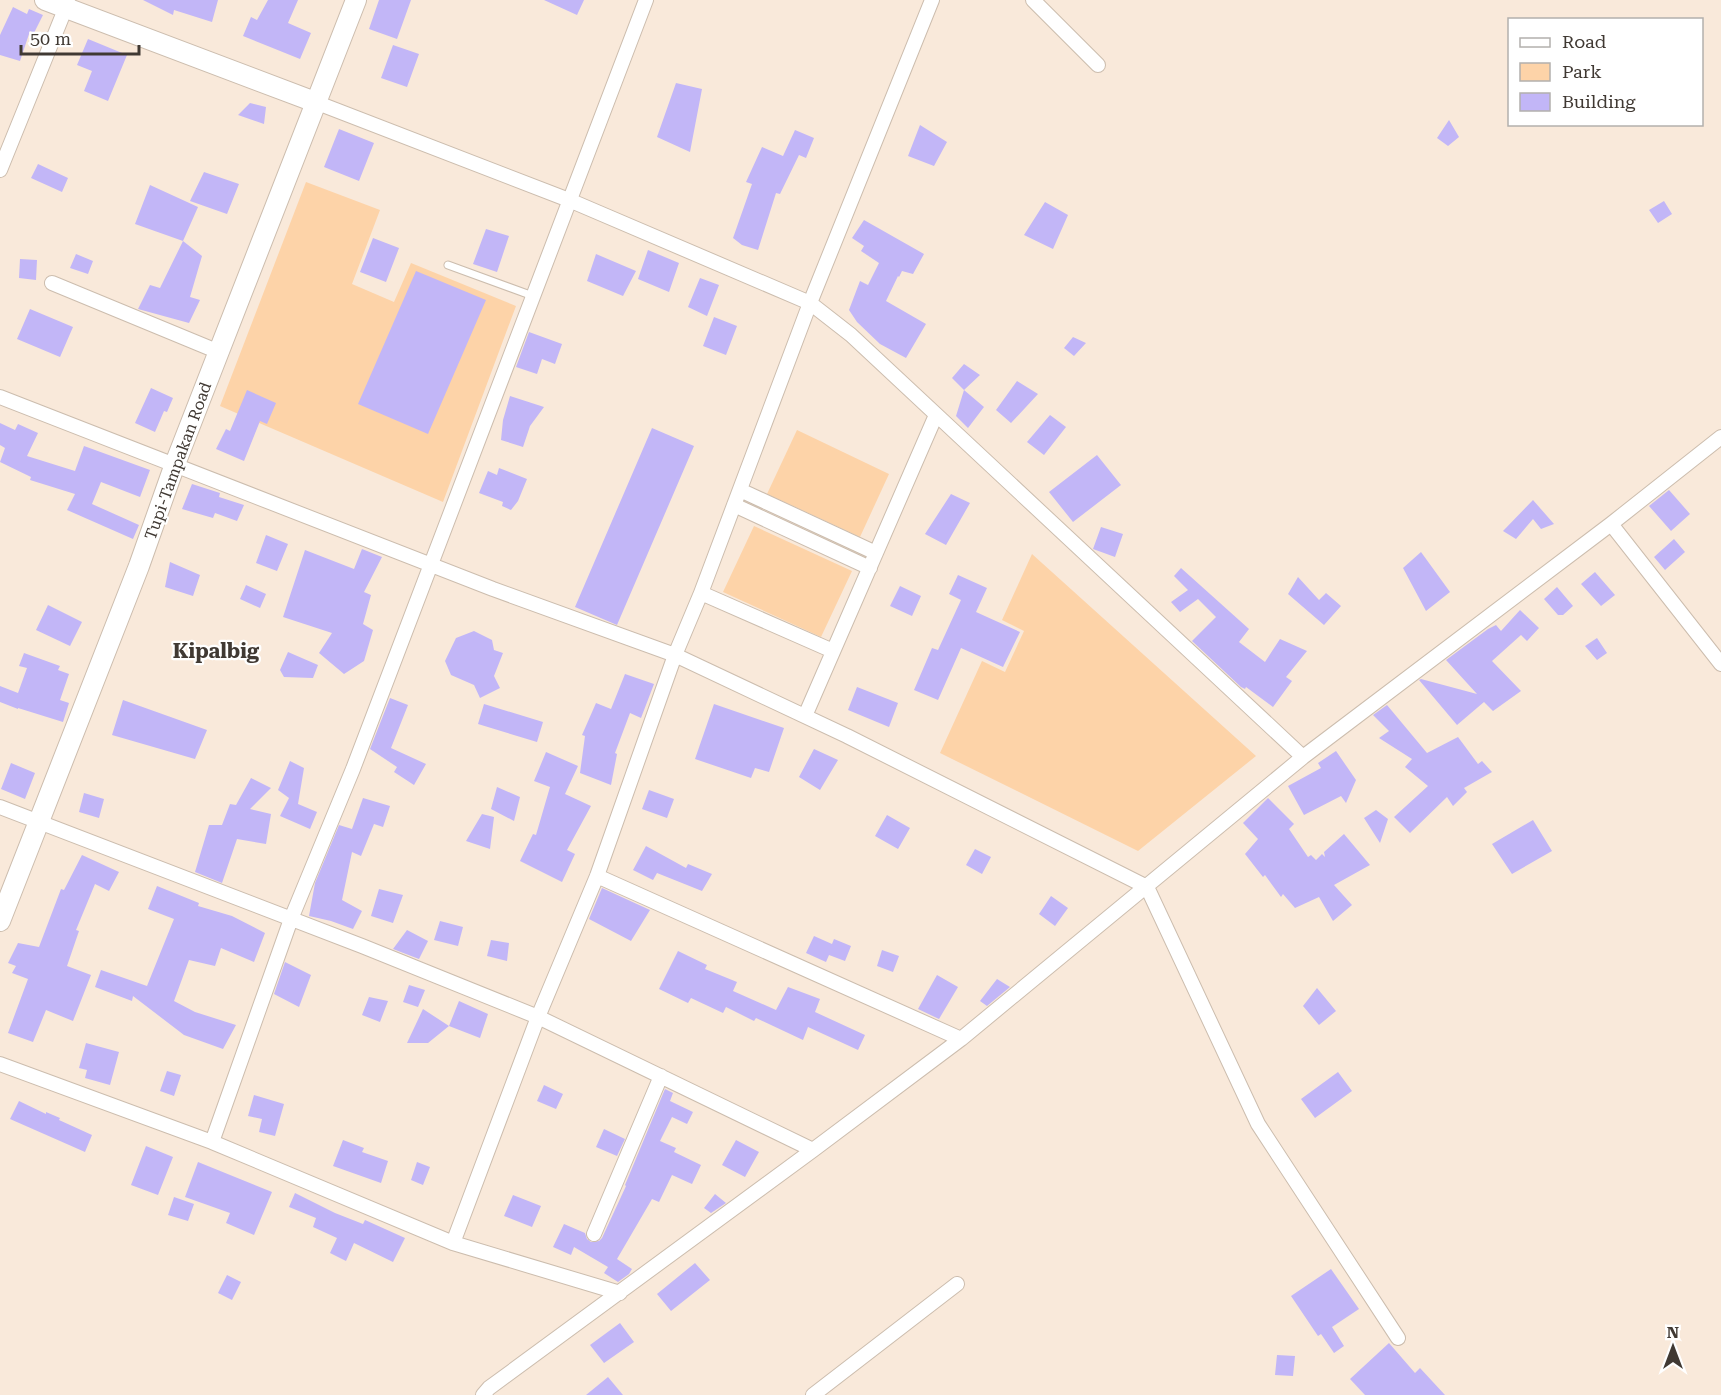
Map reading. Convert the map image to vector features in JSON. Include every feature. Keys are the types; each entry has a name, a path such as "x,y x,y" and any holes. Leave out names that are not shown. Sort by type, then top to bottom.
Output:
{"main road":[{"path":"45,0 68,4 315,102"},
{"name":"Tupi-Tampakan Road","path":"0,921 40,823 139,566 175,464 356,0"}],"street":[{"path":"212,1142 291,919 353,769 646,0"},
{"path":"453,1243 538,1017 597,876 675,655 701,593 810,303 932,0"},
{"path":"1033,0 1098,65"},
{"path":"0,170 68,4"},
{"path":"315,102 569,200 810,303 851,335 1303,757"},
{"path":"52,283 219,352"},
{"path":"0,397 431,565 675,655 805,716 1147,887 1258,1124 1398,1338"},
{"path":"805,716 936,415"},
{"path":"483,1395 489,1388 961,1039 1303,757 1611,524 1721,437"},
{"path":"740,490 876,554"},
{"path":"734,506 870,568"},
{"path":"1611,524 1721,664"},
{"path":"701,593 833,651"},
{"path":"0,807 538,1017 813,1150"},
{"path":"597,876 961,1039"},
{"path":"0,1064 212,1142 453,1243 620,1293"},
{"path":"594,1234 661,1076"},
{"path":"813,1395 957,1284"}],"lane":[{"path":"448,265 533,296"}],"green space":[{"path":"306,182 380,210 352,284 394,302 411,263 516,306 443,502 220,406"},
{"path":"797,430 889,474 860,537 767,494"},
{"path":"754,526 852,571 821,637 723,592"},
{"path":"1032,554 1256,756 1138,851 940,753 982,661 1005,672 1024,631 1002,620"}],"building":[{"path":"143,0 218,0 212,22 174,10 173,15"},
{"path":"268,0 298,0 288,23 311,33 300,59 243,36 251,17 257,20"},
{"path":"379,0 411,0 397,39 369,29"},
{"path":"544,0 584,0 577,15"},
{"path":"13,7 27,14 29,9 43,15 34,33 30,31 20,61 0,55 0,35"},
{"path":"88,39 127,55 108,101 84,91 92,71 77,65"},
{"path":"393,45 419,54 407,87 381,78"},
{"path":"676,83 702,89 690,152 657,137"},
{"path":"250,103 266,107 264,124 238,115"},
{"path":"1449,120 1459,137 1448,146 1437,138"},
{"path":"920,125 947,142 934,166 908,156"},
{"path":"339,129 374,143 359,181 324,167"},
{"path":"795,130 814,138 806,158 799,155 780,194 776,193 758,250 742,245 733,238 752,184 746,182 762,147 783,156"},
{"path":"38,164 68,178 62,192 31,178"},
{"path":"204,172 239,184 227,214 190,201"},
{"path":"150,185 198,207 183,241 135,224"},
{"path":"1664,201 1672,214 1658,223 1649,210"},
{"path":"1045,202 1068,215 1053,249 1024,235"},
{"path":"864,220 924,254 913,274 902,271 886,301 926,324 906,358 880,344 857,322 849,310 860,281 868,285 879,263 861,251 864,246 852,238"},
{"path":"486,229 509,236 497,272 473,264"},
{"path":"373,238 399,248 386,282 360,272"},
{"path":"183,241 202,256 190,297 200,300 189,323 138,309 150,285 160,288"},
{"path":"648,250 679,263 669,292 638,279"},
{"path":"76,254 93,261 88,274 70,268"},
{"path":"596,254 636,271 623,296 587,281"},
{"path":"20,259 37,260 36,280 19,278"},
{"path":"416,271 486,300 428,434 358,404"},
{"path":"700,278 719,285 707,316 688,307"},
{"path":"30,309 73,327 60,357 17,339"},
{"path":"714,317 737,326 726,355 703,346"},
{"path":"529,332 562,344 555,364 542,359 537,374 516,367"},
{"path":"1073,337 1086,343 1074,356 1064,348"},
{"path":"964,364 980,375 964,390 952,378"},
{"path":"1017,381 1038,394 1011,423 996,410"},
{"path":"151,388 173,398 167,412 164,411 155,432 135,423"},
{"path":"247,390 276,403 267,424 260,421 244,461 216,449 226,429 230,431"},
{"path":"964,390 984,407 968,428 956,416"},
{"path":"510,396 544,407 530,426 523,447 501,440 503,420"},
{"path":"1050,415 1066,427 1044,455 1027,442"},
{"path":"0,423 15,430 18,424 38,433 27,456 75,471 84,446 150,470 140,497 101,482 92,504 139,525 133,539 67,510 75,494 30,480 31,477 0,462 5,448 0,445"},
{"path":"652,428 694,446 617,625 575,607"},
{"path":"1097,455 1121,485 1073,522 1049,492"},
{"path":"499,468 527,479 518,501 511,510 502,506 503,502 479,493 488,471 497,475"},
{"path":"192,484 220,493 219,497 244,505 237,521 215,513 213,518 182,509"},
{"path":"1669,490 1690,514 1671,531 1649,506"},
{"path":"951,494 970,503 946,545 925,534"},
{"path":"1533,500 1554,524 1541,529 1533,519 1516,539 1503,531"},
{"path":"1101,527 1123,534 1115,557 1093,549"},
{"path":"266,535 288,544 277,571 256,563"},
{"path":"1674,539 1685,552 1665,570 1654,557"},
{"path":"362,549 382,557 364,592 371,595 363,624 373,630 364,661 344,674 319,653 332,633 283,617 305,550 354,569"},
{"path":"1421,552 1450,592 1426,611 1403,568"},
{"path":"170,562 200,575 193,596 165,587"},
{"path":"1181,568 1249,629 1239,642 1265,662 1280,639 1307,651 1286,677 1292,681 1273,707 1246,687 1245,689 1241,687 1192,641 1216,617 1198,599 1180,612 1171,602 1188,590 1174,576"},
{"path":"1595,572 1615,595 1601,606 1581,584"},
{"path":"958,575 987,588 976,612 1020,632 1003,667 961,648 938,700 914,690 932,648 938,650 961,600 949,594"},
{"path":"1298,577 1319,600 1326,593 1341,606 1324,625 1288,594"},
{"path":"246,585 266,594 260,608 240,599"},
{"path":"900,586 921,596 912,616 890,606"},
{"path":"1557,587 1573,606 1563,615 1558,615 1544,599"},
{"path":"48,605 82,622 70,646 36,630"},
{"path":"1520,610 1539,628 1527,641 1521,635 1492,661 1521,691 1493,711 1484,702 1457,725 1419,680 1477,694 1446,660 1488,629 1496,625 1501,631"},
{"path":"474,631 492,640 494,650 503,653 494,676 500,688 480,698 474,685 451,675 445,661 456,638"},
{"path":"1597,638 1607,653 1597,660 1585,646"},
{"path":"288,652 318,665 313,678 284,677 280,670"},
{"path":"24,653 60,666 58,670 69,674 60,700 69,703 63,722 0,702 0,686 18,693 27,668 19,666"},
{"path":"625,674 654,684 641,718 630,713 615,753 617,754 611,785 580,773 585,736 582,735 596,703 611,709"},
{"path":"857,687 898,703 889,727 848,710"},
{"path":"390,698 408,705 391,748 426,764 414,785 394,772 397,767 370,749"},
{"path":"123,700 207,730 195,759 112,735"},
{"path":"484,704 543,722 537,742 478,724"},
{"path":"714,704 784,728 769,772 755,768 751,778 695,759"},
{"path":"1387,705 1427,753 1458,737 1478,764 1482,761 1492,772 1464,788 1467,792 1453,806 1447,797 1410,833 1394,817 1428,786 1405,767 1412,759 1379,738 1389,731 1373,715"},
{"path":"814,749 838,760 820,790 799,777"},
{"path":"1336,751 1356,780 1346,803 1341,796 1304,815 1288,786 1321,768 1318,763"},
{"path":"546,752 578,766 565,794 591,806 567,850 575,854 562,882 520,861 533,834 536,835 550,787 534,781"},
{"path":"290,761 304,768 298,804 317,812 310,829 280,816 289,798 278,790"},
{"path":"11,763 35,773 25,799 1,789"},
{"path":"251,778 271,788 250,809 271,814 266,844 237,839 222,883 195,872 209,825 222,825 230,804 236,805"},
{"path":"497,787 520,797 514,821 491,809"},
{"path":"649,790 674,799 667,818 642,809"},
{"path":"84,793 104,799 99,818 79,812"},
{"path":"363,798 390,806 383,827 374,824 361,856 352,852 342,900 362,911 353,929 309,916 315,883 339,825 352,829"},
{"path":"1268,798 1294,824 1289,829 1308,857 1311,855 1316,860 1322,854 1325,857 1324,852 1344,834 1370,865 1334,885 1352,905 1333,921 1319,897 1295,908 1283,894 1281,897 1265,875 1263,877 1245,854 1258,839 1243,823"},
{"path":"1376,810 1388,819 1380,843 1364,818"},
{"path":"482,814 494,817 490,849 466,841"},
{"path":"887,815 910,828 898,849 875,836"},
{"path":"1533,820 1552,851 1512,874 1492,844"},
{"path":"646,846 686,868 688,864 712,874 702,891 657,873 653,880 633,870"},
{"path":"975,849 991,857 982,874 966,865"},
{"path":"82,855 119,872 109,891 95,884 76,930 79,931 67,966 91,975 73,1021 46,1010 33,1042 8,1033 28,979 12,973 16,966 8,963 18,943 39,947 61,889 64,890"},
{"path":"157,886 199,903 198,906 232,916 265,933 254,962 221,948 215,966 189,960 174,1001 195,1012 236,1025 223,1049 184,1035 133,996 132,1001 95,987 101,970 147,986 174,919 148,909"},
{"path":"602,888 650,910 631,941 589,919"},
{"path":"379,889 403,895 393,923 371,916"},
{"path":"1051,896 1068,908 1055,926 1039,914"},
{"path":"440,921 463,927 458,946 434,940"},
{"path":"407,930 428,941 419,959 393,949"},
{"path":"814,936 832,944 834,939 851,946 845,961 829,955 826,962 806,953"},
{"path":"491,940 509,943 507,961 487,956"},
{"path":"882,950 899,956 893,972 877,966"},
{"path":"678,951 707,965 705,969 737,982 733,991 776,1010 788,987 820,999 815,1012 865,1035 858,1050 808,1027 803,1040 756,1018 754,1021 726,1007 723,1013 691,998 688,1003 659,989"},
{"path":"285,962 311,975 299,1007 274,994"},
{"path":"937,975 958,987 939,1019 918,1009"},
{"path":"997,979 1010,987 987,1006 980,1001"},
{"path":"409,985 425,990 418,1007 403,1002"},
{"path":"1317,988 1336,1011 1319,1025 1303,1006"},
{"path":"369,997 388,1001 380,1022 362,1015"},
{"path":"459,1001 488,1014 480,1038 449,1026"},
{"path":"423,1009 449,1026 428,1043 407,1043"},
{"path":"86,1043 119,1052 110,1085 85,1078 87,1070 79,1068"},
{"path":"167,1071 181,1075 174,1096 160,1091"},
{"path":"1338,1072 1352,1091 1315,1118 1301,1099"},
{"path":"544,1085 563,1094 556,1109 537,1101"},
{"path":"665,1089 673,1093 670,1101 693,1112 687,1124 672,1117 660,1141 676,1148 674,1152 701,1165 692,1184 672,1175 659,1202 652,1199 617,1259 632,1269 618,1282 604,1273 608,1267 574,1247 571,1255 553,1247 564,1224 585,1233 591,1242 602,1238 626,1186"},
{"path":"254,1095 284,1104 275,1136 259,1132 262,1119 248,1116"},
{"path":"19,1101 60,1118 59,1120 92,1135 85,1152 10,1119"},
{"path":"604,1129 625,1139 617,1156 596,1147"},
{"path":"343,1140 364,1148 362,1152 388,1161 381,1183 333,1166"},
{"path":"736,1140 759,1152 745,1177 722,1165"},
{"path":"146,1146 173,1157 158,1195 131,1185"},
{"path":"198,1162 272,1192 254,1235 226,1223 230,1213 185,1197"},
{"path":"417,1162 430,1167 423,1185 411,1180"},
{"path":"295,1193 335,1213 363,1224 365,1220 405,1238 393,1262 354,1243 346,1261 330,1253 337,1238 313,1227 316,1218 289,1207"},
{"path":"715,1194 726,1203 711,1213 704,1208"},
{"path":"513,1195 541,1206 532,1227 504,1216"},
{"path":"174,1197 194,1204 188,1221 168,1215"},
{"path":"695,1263 710,1280 671,1311 657,1294"},
{"path":"1331,1269 1359,1309 1332,1327 1344,1346 1334,1353 1321,1334 1318,1336 1291,1296"},
{"path":"227,1275 241,1282 232,1300 218,1293"},
{"path":"620,1323 634,1342 604,1363 590,1345"},
{"path":"1389,1343 1415,1373 1420,1368 1445,1395 1365,1395 1350,1379"},
{"path":"1277,1355 1295,1356 1293,1376 1275,1375"},
{"path":"608,1377 623,1395 586,1395"}],"district":[{"name":"Kipalbig","path":"216,651"}]}
